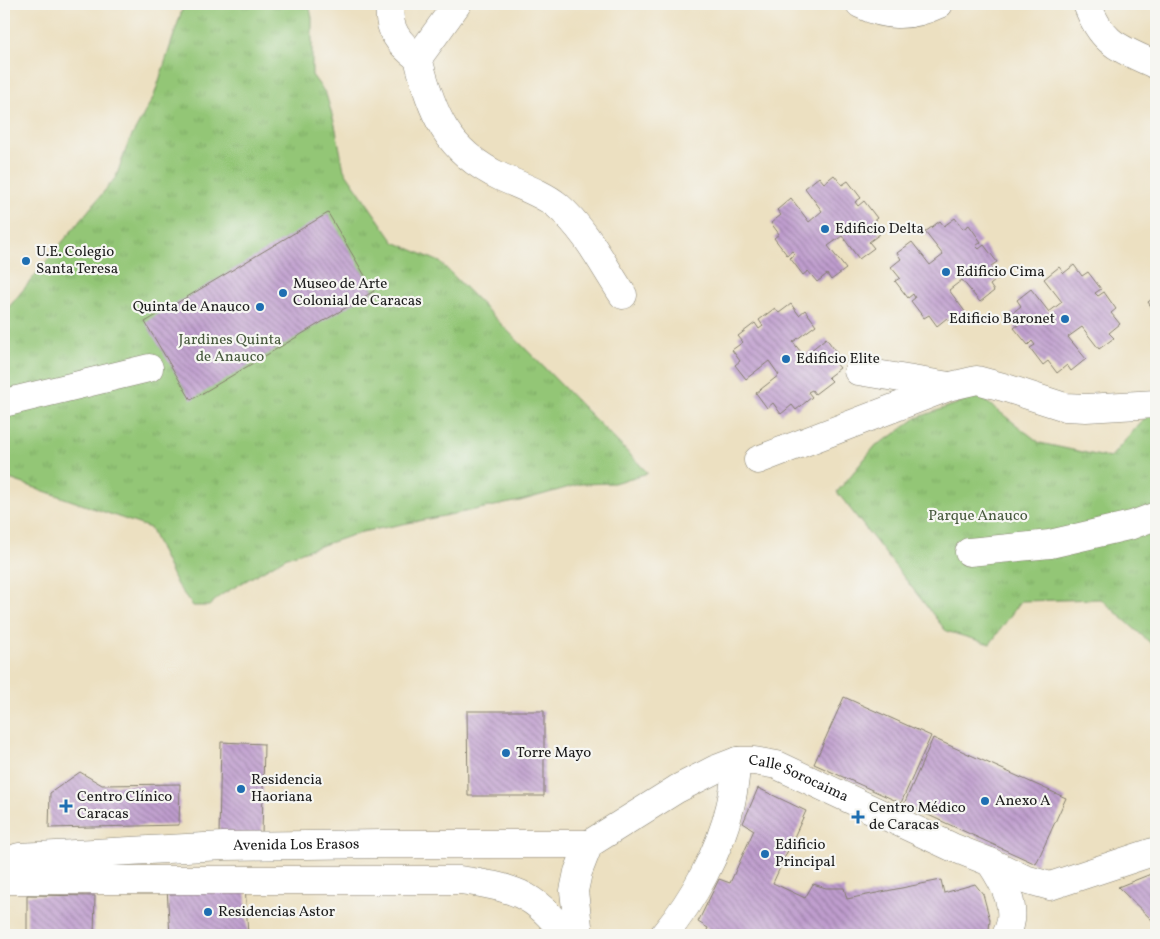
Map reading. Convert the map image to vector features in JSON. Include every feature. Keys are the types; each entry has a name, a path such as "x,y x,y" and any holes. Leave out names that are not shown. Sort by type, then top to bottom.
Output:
{"street":[{"path":"390,4 389,19 394,32 402,46 418,58 426,88 439,122 459,150 482,168 557,205 577,225 623,295"},
{"path":"418,58 457,4"},
{"path":"860,4 874,11 898,15 922,12 939,4"},
{"path":"1087,4 1092,17 1103,35 1120,48 1156,65"},
{"path":"4,403 149,368"},
{"path":"858,371 951,386"},
{"path":"758,460 951,386 977,380 1065,407 1086,408 1156,404"},
{"path":"969,552 1050,544 1132,525 1156,516"},
{"path":"664,935 689,902 722,834 730,806 737,761"},
{"name":"Calle Sorocaima","path":"589,844 702,775 737,761 754,761 777,765 952,847 990,862 1025,879 1050,886 1156,851"},
{"path":"579,935 574,890 578,872 589,844"},
{"name":"Avenida Los Erasos","path":"4,864 20,857 224,846 589,844"},
{"path":"990,862 1002,880 1009,899 1012,918 1006,935"},
{"path":"4,880 460,880 509,889 528,897 543,908 565,935"}],"green space":[{"name":"Jardines Quinta de Anauco","path":"184,4 309,4 312,18 312,75 326,94 335,125 344,170 394,242 440,262 648,473 614,483 580,484 520,501 362,532 287,557 221,595 209,606 193,606 177,585 150,528 4,477 4,313 116,177 129,141 154,96"},
{"name":"Parque Anauco","path":"979,396 1040,443 1110,458 1148,414 1156,416 1156,648 1101,599 1021,601 990,644 946,631 837,492 876,445 916,418"}],"building":[{"name":"Edificio Delta","path":"834,175 842,185 848,181 861,198 855,202 858,206 864,201 877,218 871,223 880,234 869,242 874,248 859,259 842,236 828,246 846,269 831,280 827,274 817,282 808,271 803,275 790,258 795,254 792,251 787,255 774,238 779,234 771,223 781,215 777,210 791,198 809,222 822,211 805,188 819,177 824,183"},
{"name":"Quinta de Anauco","path":"328,213 374,291 191,400 145,322"},
{"name":"Edificio Cima","path":"955,218 963,229 969,225 981,242 976,246 979,249 984,245 997,262 991,266 1000,277 990,285 994,291 980,302 962,280 949,290 966,313 952,324 947,318 937,326 929,315 924,318 911,301 915,298 913,294 908,298 895,281 900,278 891,267 901,259 897,253 912,242 930,265 943,255 925,232 940,221 944,226"},
{"name":"Edificio Baronet","path":"1074,265 1082,276 1088,272 1101,289 1095,293 1098,296 1104,292 1116,309 1111,313 1120,324 1109,333 1114,338 1099,349 1082,327 1068,337 1086,359 1071,371 1067,365 1057,373 1048,361 1043,365 1030,348 1035,345 1032,341 1028,345 1014,328 1019,324 1011,314 1021,306 1017,300 1031,289 1049,312 1062,302 1044,279 1059,267 1064,273"},
{"path":"1156,296 1156,313 1148,302"},
{"name":"Edificio Elite","path":"791,304 799,315 805,310 816,325 793,342 804,356 826,338 837,353 831,357 840,368 828,377 832,381 815,394 812,390 808,392 812,397 796,410 792,405 781,414 773,403 767,408 756,393 779,375 769,361 746,379 735,365 740,361 732,350 743,342 738,336 755,323 759,329 763,326 759,320 775,308 779,313"},
{"path":"844,697 931,736 901,803 814,764"},
{"name":"Torre Mayo","path":"467,711 544,711 544,796 468,796"},
{"name":"Anexo A","path":"933,738 1066,798 1036,864 904,804"},
{"name":"Residencia Haoriana","path":"221,742 264,744 262,836 219,835"},
{"path":"80,772 102,785 180,784 179,825 49,828 50,793"},
{"name":"Edificio Principal","path":"758,788 806,811 773,883 805,898 813,884 826,888 844,888 847,899 941,880 944,893 975,884 983,894 990,920 989,930 986,935 705,935 708,928 698,922 719,879 730,883 754,830 743,823"},
{"path":"1156,872 1156,924 1118,887"},
{"name":"Residencias Astor","path":"245,885 248,935 170,935 167,889"},
{"path":"27,895 95,896 94,935 27,935"}],"place":[{"name":"Edificio Delta","path":"825,229"},
{"name":"U.E. Colegio Santa Teresa","path":"26,261"},
{"name":"Edificio Cima","path":"946,272"},
{"name":"Museo de Arte Colonial de Caracas","path":"283,293"},
{"name":"Quinta de Anauco","path":"260,307"},
{"name":"Edificio Baronet","path":"1065,319"},
{"name":"Edificio Elite","path":"786,359"},
{"name":"Torre Mayo","path":"506,753"},
{"name":"Residencia Haoriana","path":"241,789"},
{"name":"Anexo A","path":"985,801"},
{"name":"Centro Clínico Caracas","path":"66,806"},
{"name":"Centro Médico de Caracas","path":"858,817"},
{"name":"Edificio Principal","path":"765,854"},
{"name":"Residencias Astor","path":"208,912"}]}
